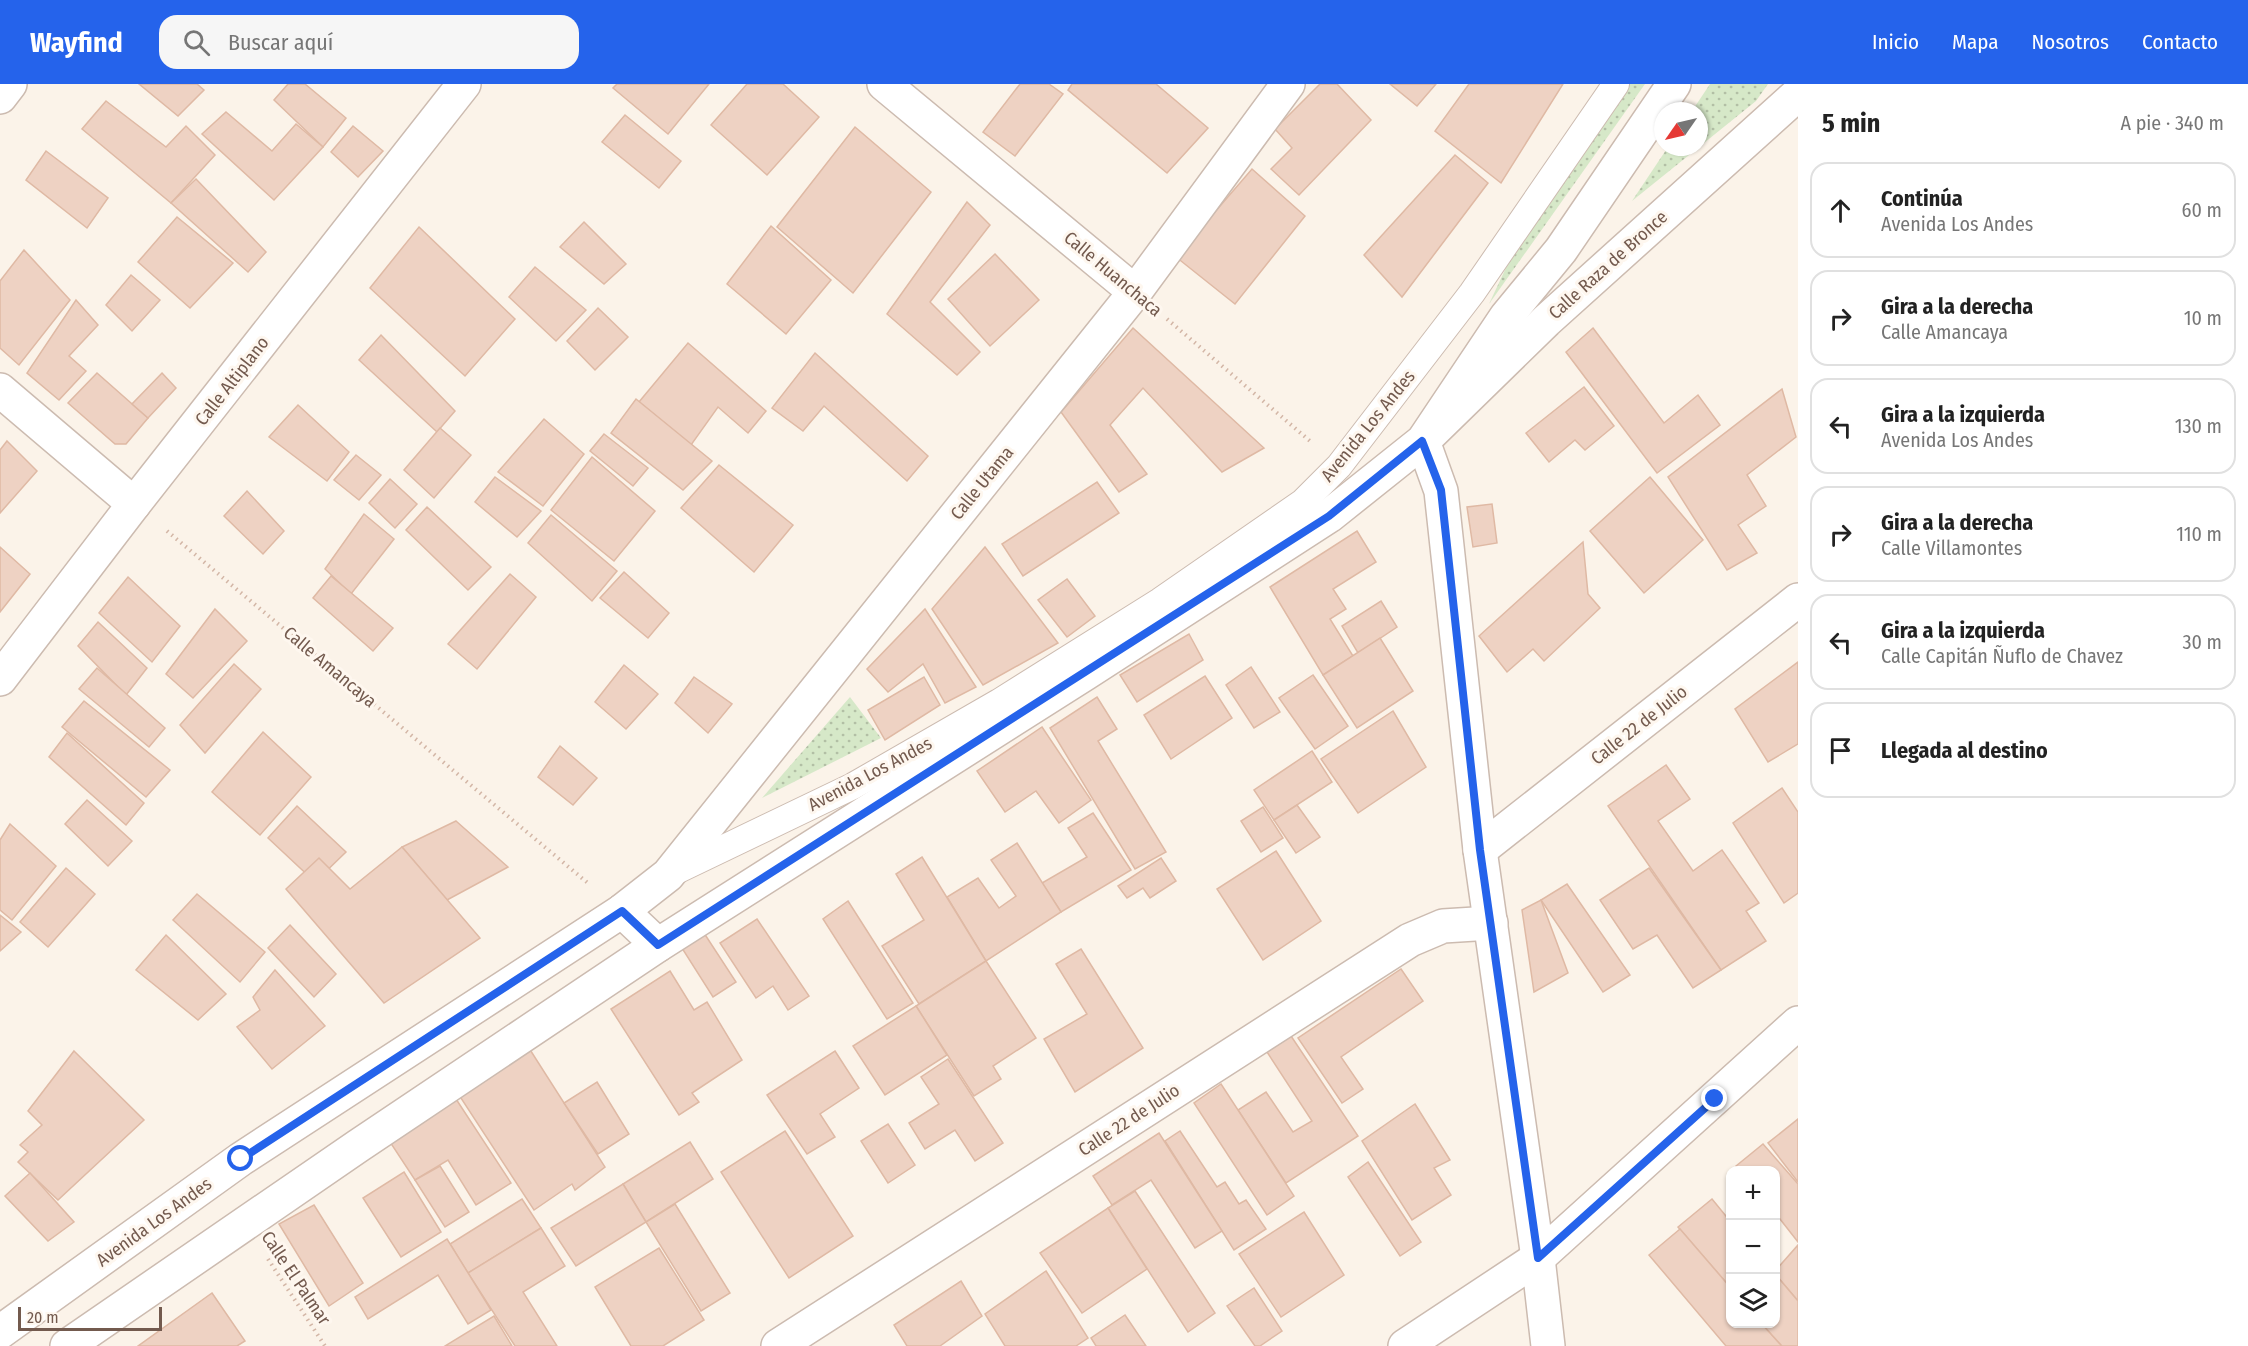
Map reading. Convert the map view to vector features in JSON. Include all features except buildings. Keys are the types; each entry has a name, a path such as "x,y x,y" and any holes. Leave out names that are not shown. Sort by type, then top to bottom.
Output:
{"street":[{"path":"0,97 10,84"},
{"name":"Calle Altiplano","path":"0,679 134,504 464,84"},
{"name":"Calle Huanchaca","path":"884,84 1135,292"},
{"name":"Calle Utama","path":"668,875 1135,292 1288,84"},
{"name":"Avenida Los Andes","path":"67,1346 358,1146 658,945 1329,516 1422,441 1506,317 1561,250 1674,84"},
{"name":"Calle Raza de Bronce","path":"1422,441 1546,321 1798,94"},
{"path":"0,390 134,504"},
{"path":"1422,441 1441,490 1480,850 1538,1258 1548,1346"},
{"name":"Calle 22 de Julio","path":"1480,850 1798,600"},
{"name":"Avenida Los Andes","path":"0,1332 241,1159 622,911 668,875"},
{"path":"622,911 658,945"},
{"name":"Calle 22 de Julio","path":"778,1346 1410,940 1443,926 1491,923"},
{"path":"1405,1346 1538,1258 1798,1023"}],"lane":[{"name":"Avenida Los Andes","path":"668,875 854,786 999,702 1188,582 1303,502 1340,466 1472,293 1616,84"}],"path":[{"name":"Calle Huanchaca","path":"1135,292 1340,466"},
{"name":"Calle Amancaya","path":"134,504 622,911"},
{"name":"Calle El Palmar","path":"245,1225 325,1346"}],"green space":[{"path":"1628,84 1645,84 1489,304 1512,255"},
{"path":"1710,84 1768,84 1756,101 1708,140 1708,102 1698,102"},
{"path":"1662,156 1688,156 1632,201"},
{"path":"850,697 881,738 762,798"}],"route":[{"path":"241,1159 622,911 658,945 1329,516 1422,441 1441,490 1480,850 1538,1258 1715,1099"}]}
